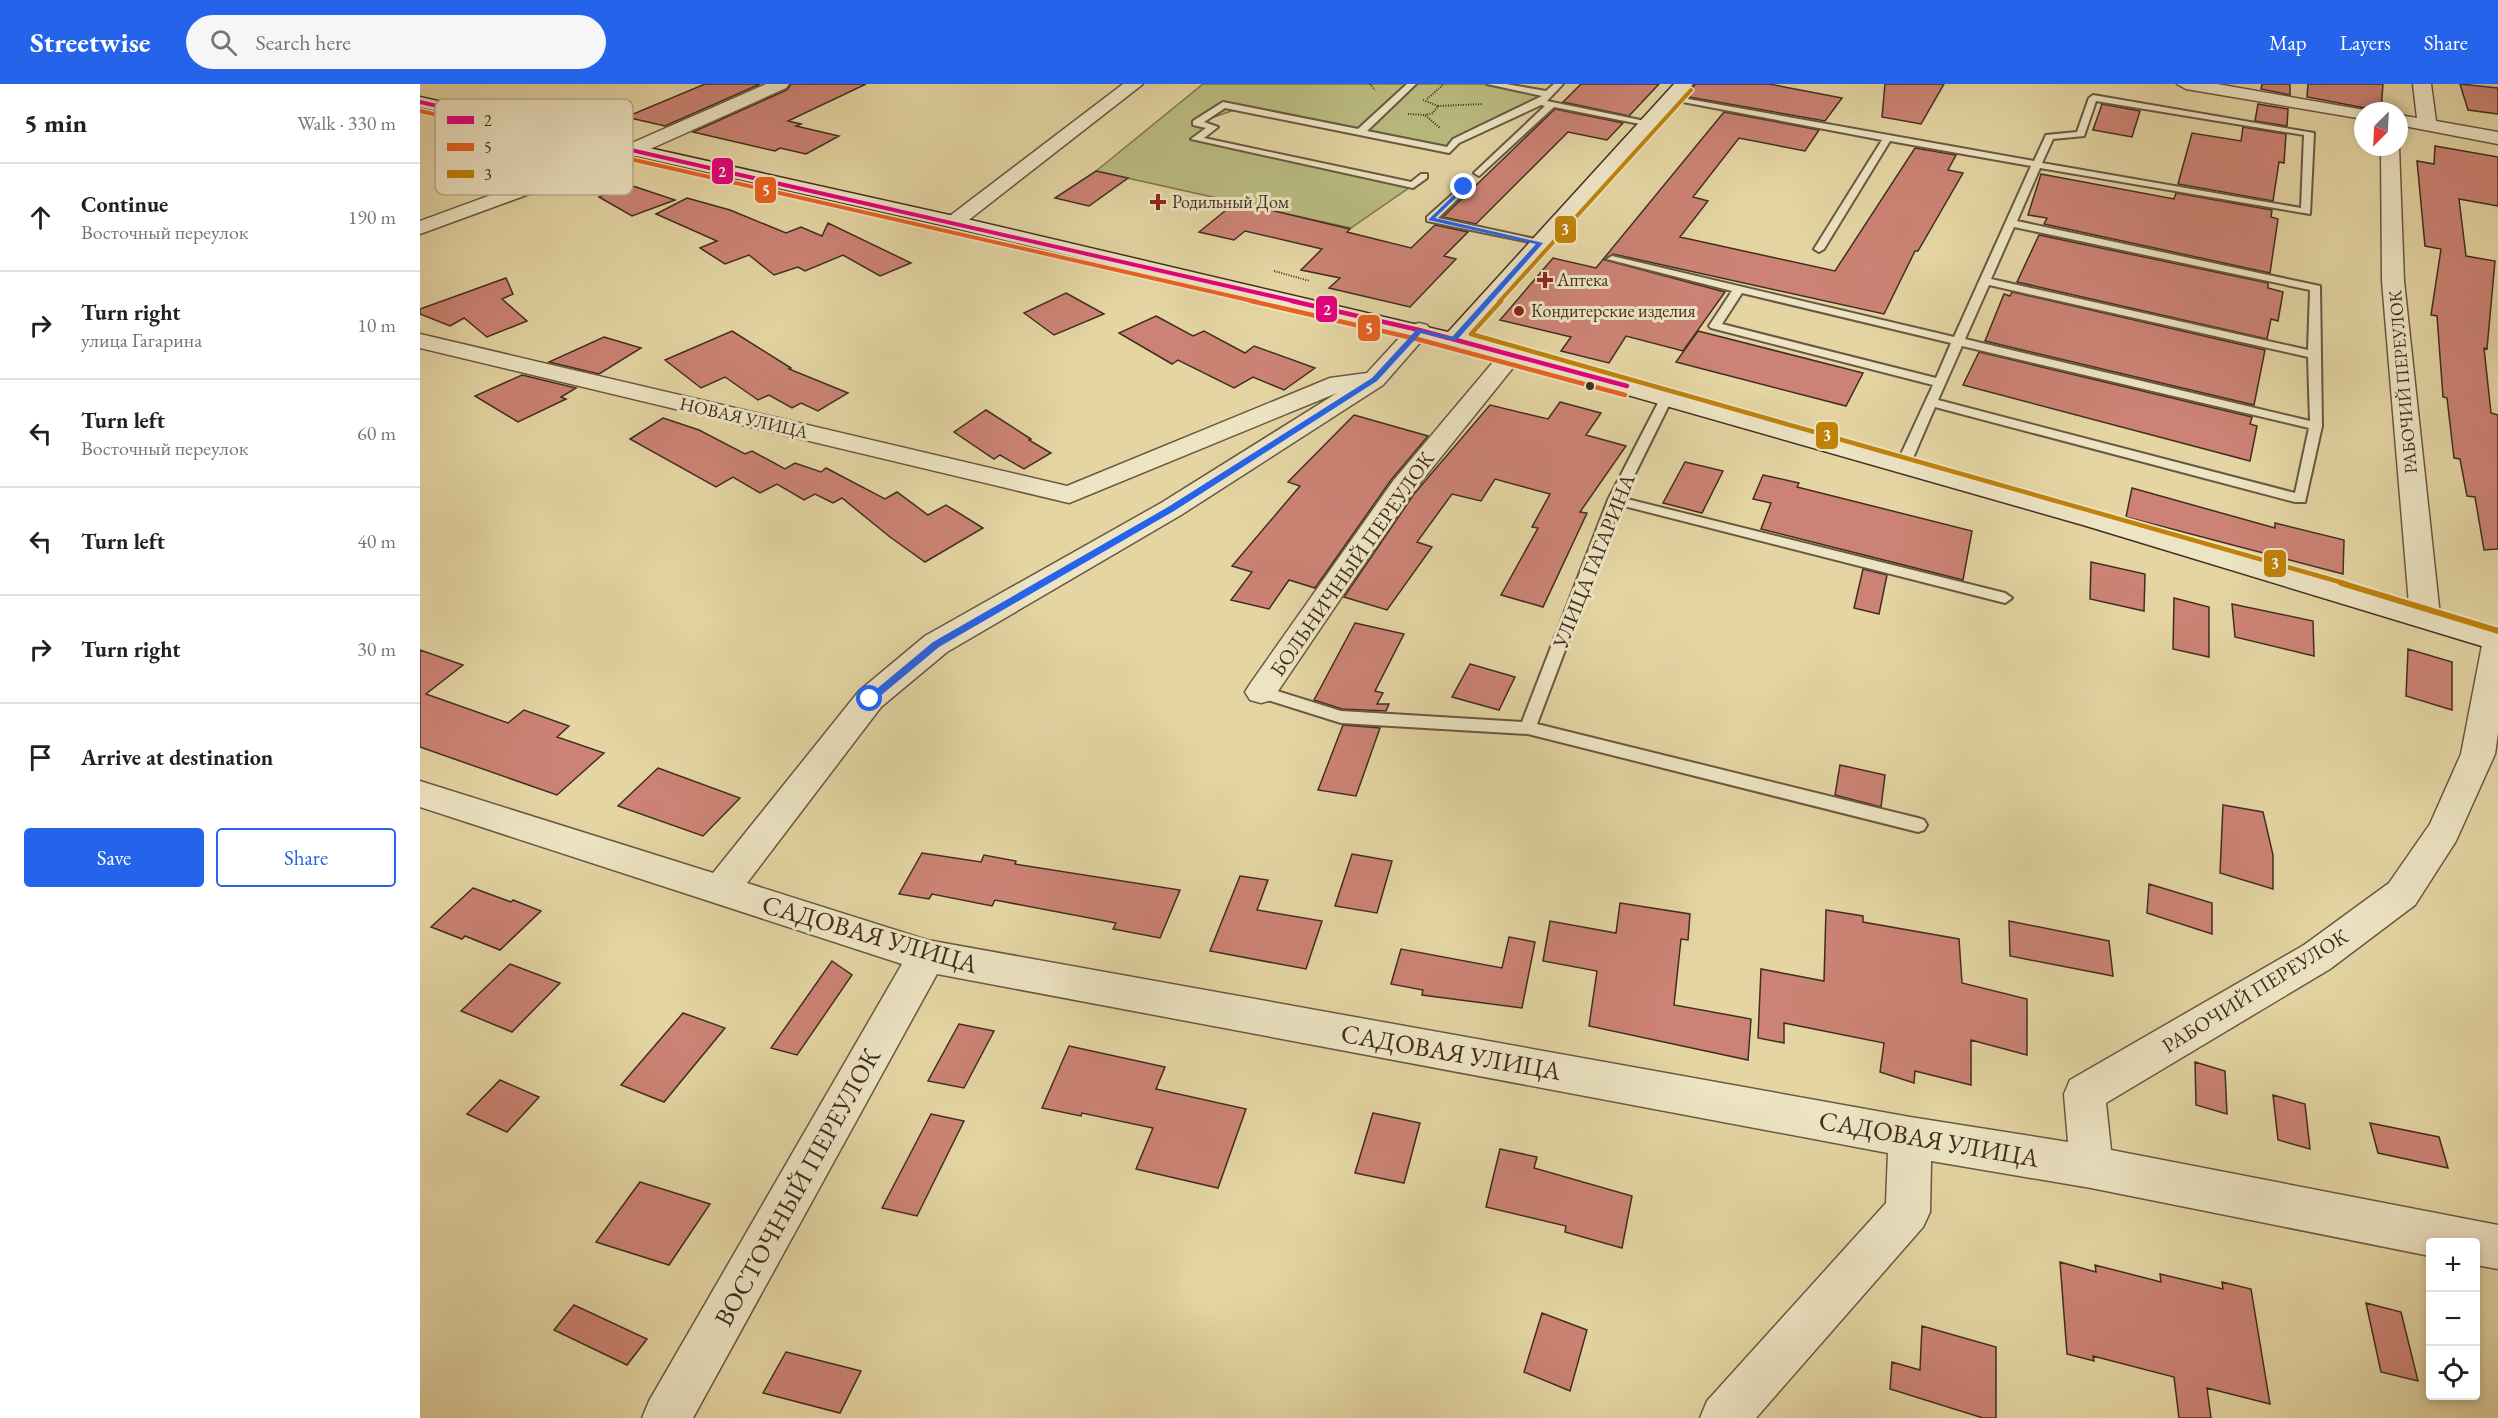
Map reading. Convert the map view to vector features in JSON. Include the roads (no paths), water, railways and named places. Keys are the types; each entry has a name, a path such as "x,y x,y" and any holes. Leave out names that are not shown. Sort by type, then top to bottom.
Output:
{"street":[{"path":"633,150 780,84"},
{"path":"954,222 1134,84"},
{"path":"1454,339 1684,84"},
{"path":"2186,84 2354,112"},
{"path":"2422,84 2427,125"},
{"path":"420,102 435,105"},
{"path":"2408,122 2498,138"},
{"path":"633,150 954,222 1419,330 1512,354 2424,616 2498,640"},
{"name":"РАБОЧИЙ ПЕРЕУЛОК","path":"2390,156 2393,281 2424,616"},
{"path":"420,228 510,195"},
{"path":"720,891 870,699 936,644 1171,509 1374,380 1419,330"},
{"name":"НОВАЯ УЛИЦА","path":"420,341 1069,495 1339,383 1374,380"},
{"name":"БОЛЬНИЧНЫЙ ПЕРЕУЛОК","path":"1261,692 1402,487 1512,354"},
{"name":"РАБОЧИЙ ПЕРЕУЛОК","path":"2091,1167 2085,1094 2317,957 2402,894 2444,831 2478,754 2498,640"},
{"name":"САДОВАЯ УЛИЦА","path":"420,794 927,956 1910,1137 2091,1167 2498,1247"},
{"name":"ВОСТОЧНЫЙ ПЕРЕУЛОК","path":"666,1418 927,956"},
{"path":"1724,1418 1908,1212 1910,1137"}],"lane":[{"path":"1360,132 1412,84"},
{"path":"1491,84 1547,100 1650,123"},
{"path":"1479,173 1547,100 1558,84"},
{"path":"1671,99 1887,137 2035,164 2306,212 2309,132 2093,98 2081,134 2049,137 2035,164 2012,223 1903,465"},
{"path":"1424,176 1413,185 1196,139 1213,127 1196,123 1223,105 1360,132 1447,153 1456,141 1547,100"},
{"path":"1819,249 1887,137"},
{"path":"1464,187 1431,219 1540,243"},
{"path":"1932,402 2301,499 2316,426 2314,355 2316,288 2012,223"},
{"path":"1612,259 2316,426"},
{"path":"1986,280 2314,355"},
{"path":"1740,289 1714,326 1941,382"},
{"name":"УЛИЦА ГАГАРИНА","path":"1527,728 1615,500 1667,398"},
{"path":"1615,500 2005,598"},
{"path":"1261,692 1341,717 1527,728 1918,825"}],"place":[{"name":"Родильный Дом","path":"1158,202"},
{"name":"Аптека","path":"1545,280"},
{"name":"Кондитерские изделия","path":"1519,311"}]}
